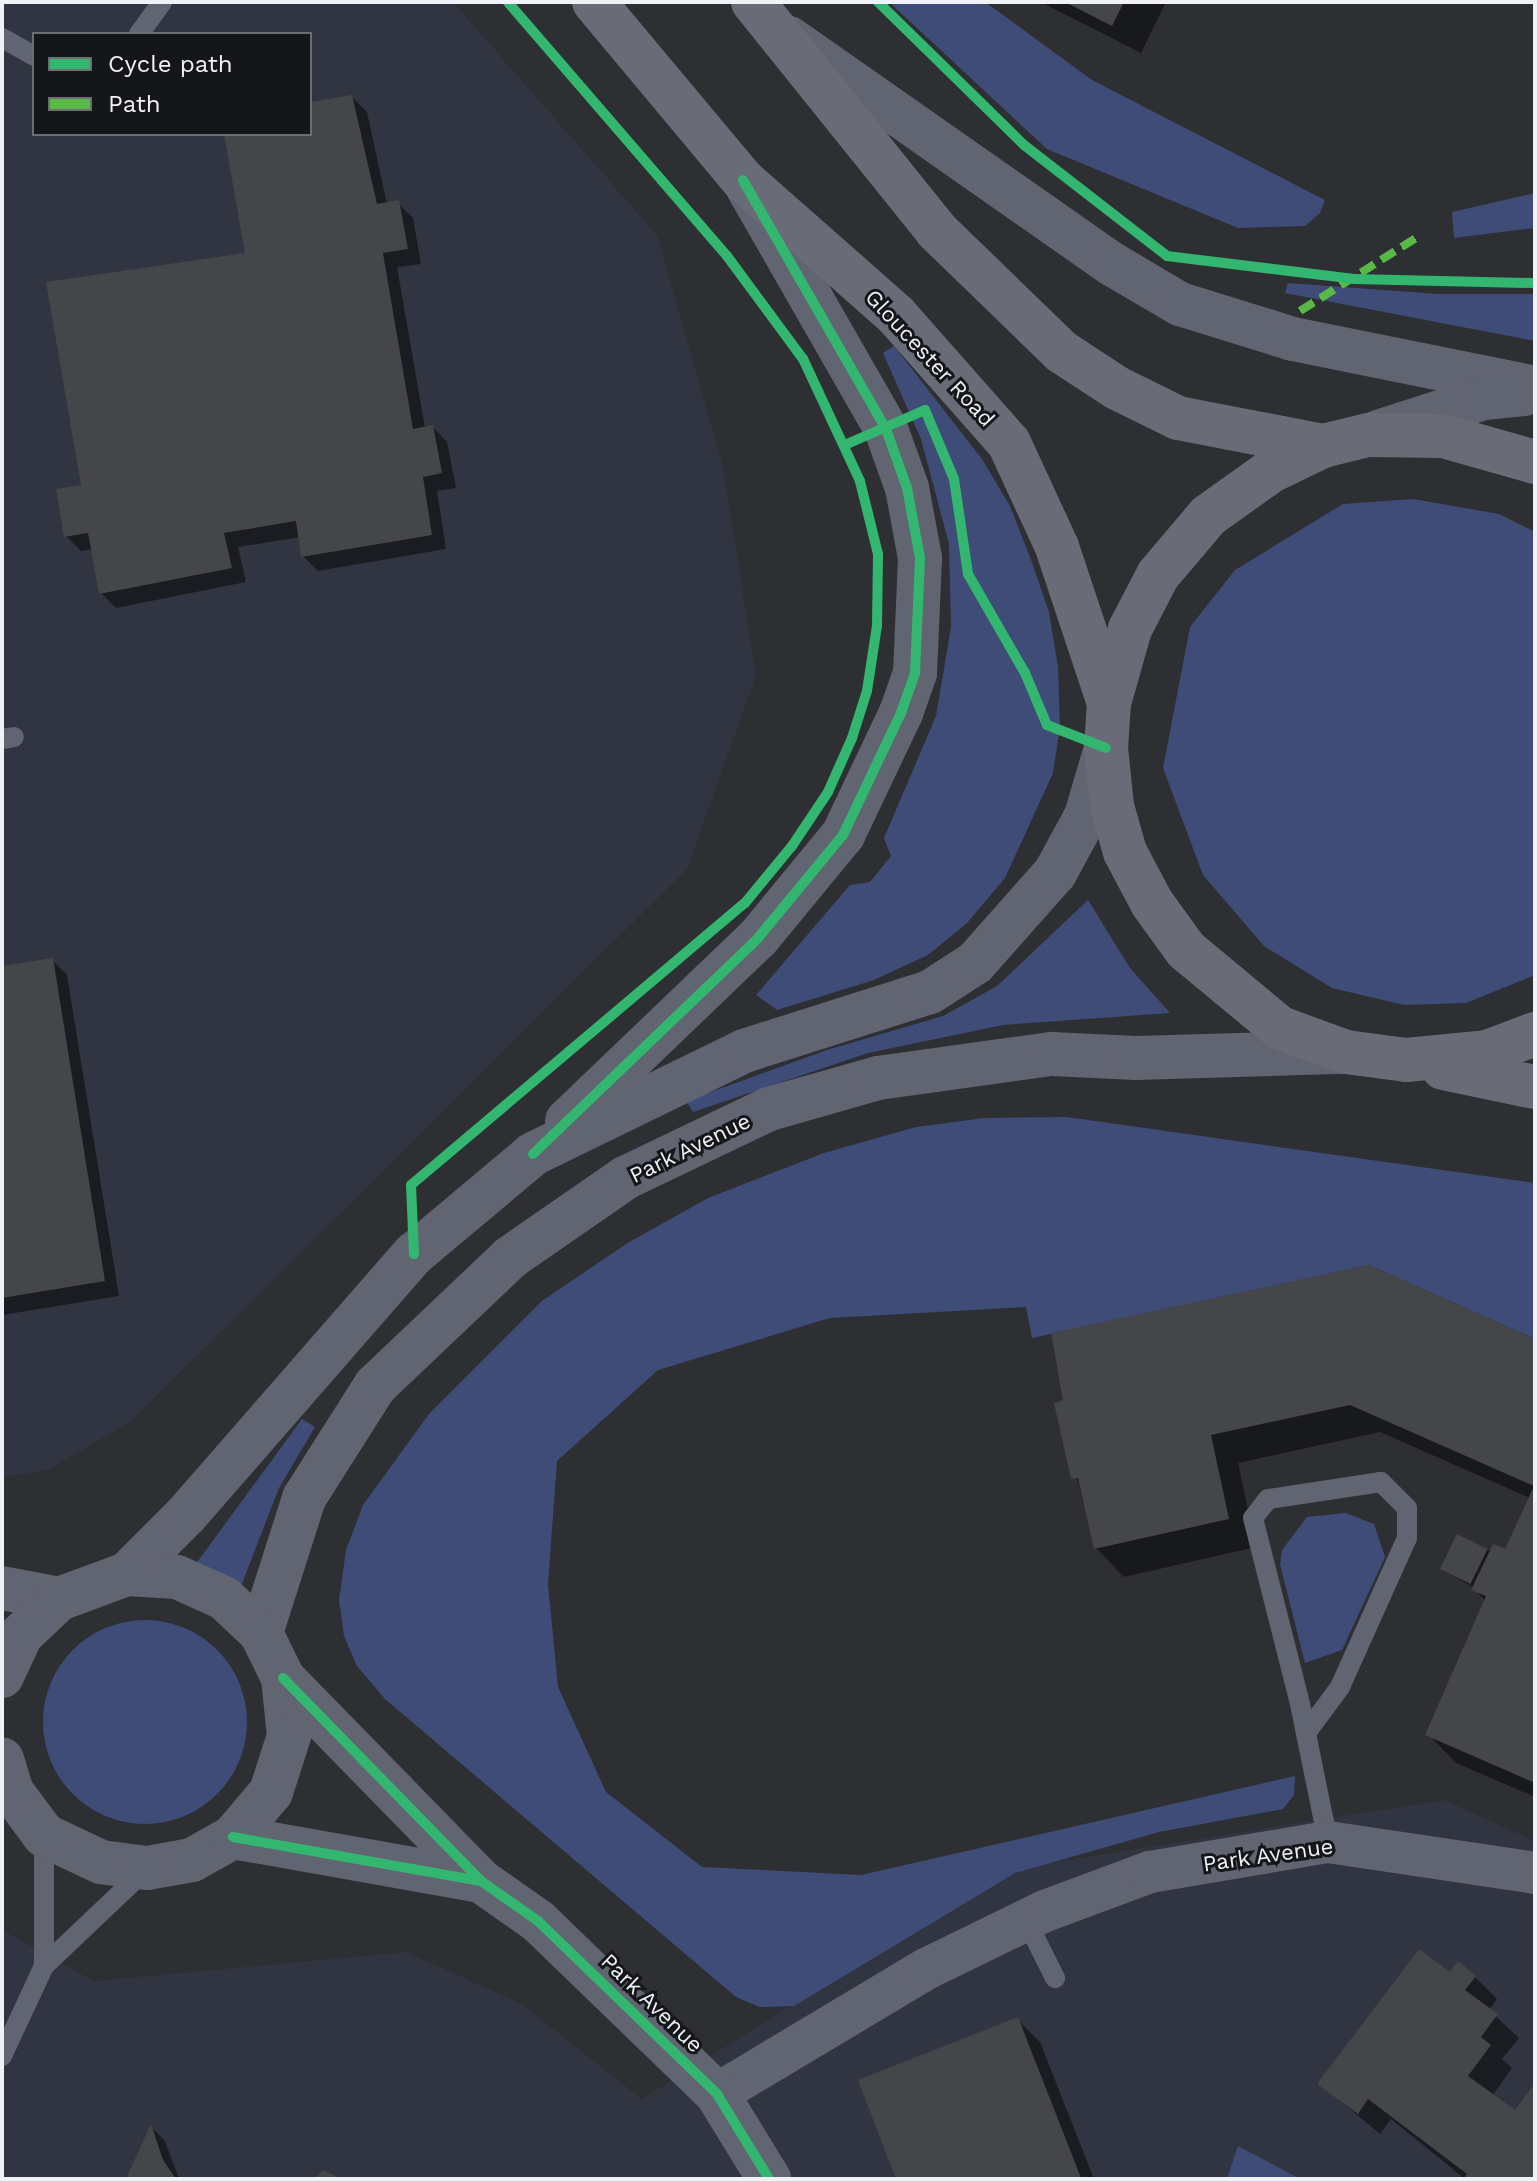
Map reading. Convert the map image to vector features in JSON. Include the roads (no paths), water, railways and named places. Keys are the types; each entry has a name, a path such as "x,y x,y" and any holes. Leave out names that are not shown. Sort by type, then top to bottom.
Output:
{"main road":[{"name":"Gloucester Road","path":"594,2 743,180 896,315 1009,443 1057,547 1109,703"},
{"path":"753,2 784,35 936,230 1062,352 1117,388 1178,418 1323,446"},
{"path":"1535,462 1443,436 1368,435 1323,446 1271,471 1208,516 1158,575 1130,629 1109,703 1106,748 1112,806 1125,852 1152,903 1186,950 1280,1028 1346,1052 1406,1060 1535,1087"},
{"path":"1406,1060 1487,1052 1535,1034"}],"street":[{"path":"784,35 1112,264 1180,304 1293,339 1535,391"},
{"path":"127,1574 186,1515 414,1254 533,1154 758,938 843,835 901,713 915,673 920,558 907,488 886,429 743,180"},
{"path":"1368,435 1484,398 1535,391"},
{"path":"533,1154 744,1051 930,992 975,963 1055,873 1086,816 1106,748"},
{"name":"Park Avenue","path":"261,1633 304,1498 375,1386 511,1257 625,1178 769,1109 878,1078 1052,1054 1136,1058 1346,1052"},
{"path":"2,1676 21,1635 59,1599 127,1574 177,1577 224,1598 261,1633 283,1678 289,1736 271,1792 233,1837 192,1860 147,1868 101,1862 44,1835 12,1792 2,1760"},
{"path":"2,1588 59,1599"},
{"name":"Park Avenue","path":"283,1678 481,1881 538,1921 717,2094 769,2179"},
{"name":"Park Avenue","path":"233,1837 481,1881"},
{"name":"Park Avenue","path":"717,2094 926,1969 1026,1920 1150,1872 1328,1842 1535,1873"}],"lane":[{"path":"140,32 162,2"},
{"path":"2,38 32,55"},
{"path":"1306,1733 1340,1687 1407,1538 1407,1508 1381,1482 1268,1499 1253,1518 1306,1733 1328,1842"},
{"path":"44,1835 44,1966"},
{"path":"2,2056 44,1966 147,1868"},
{"path":"1026,1920 1055,1978"}]}
